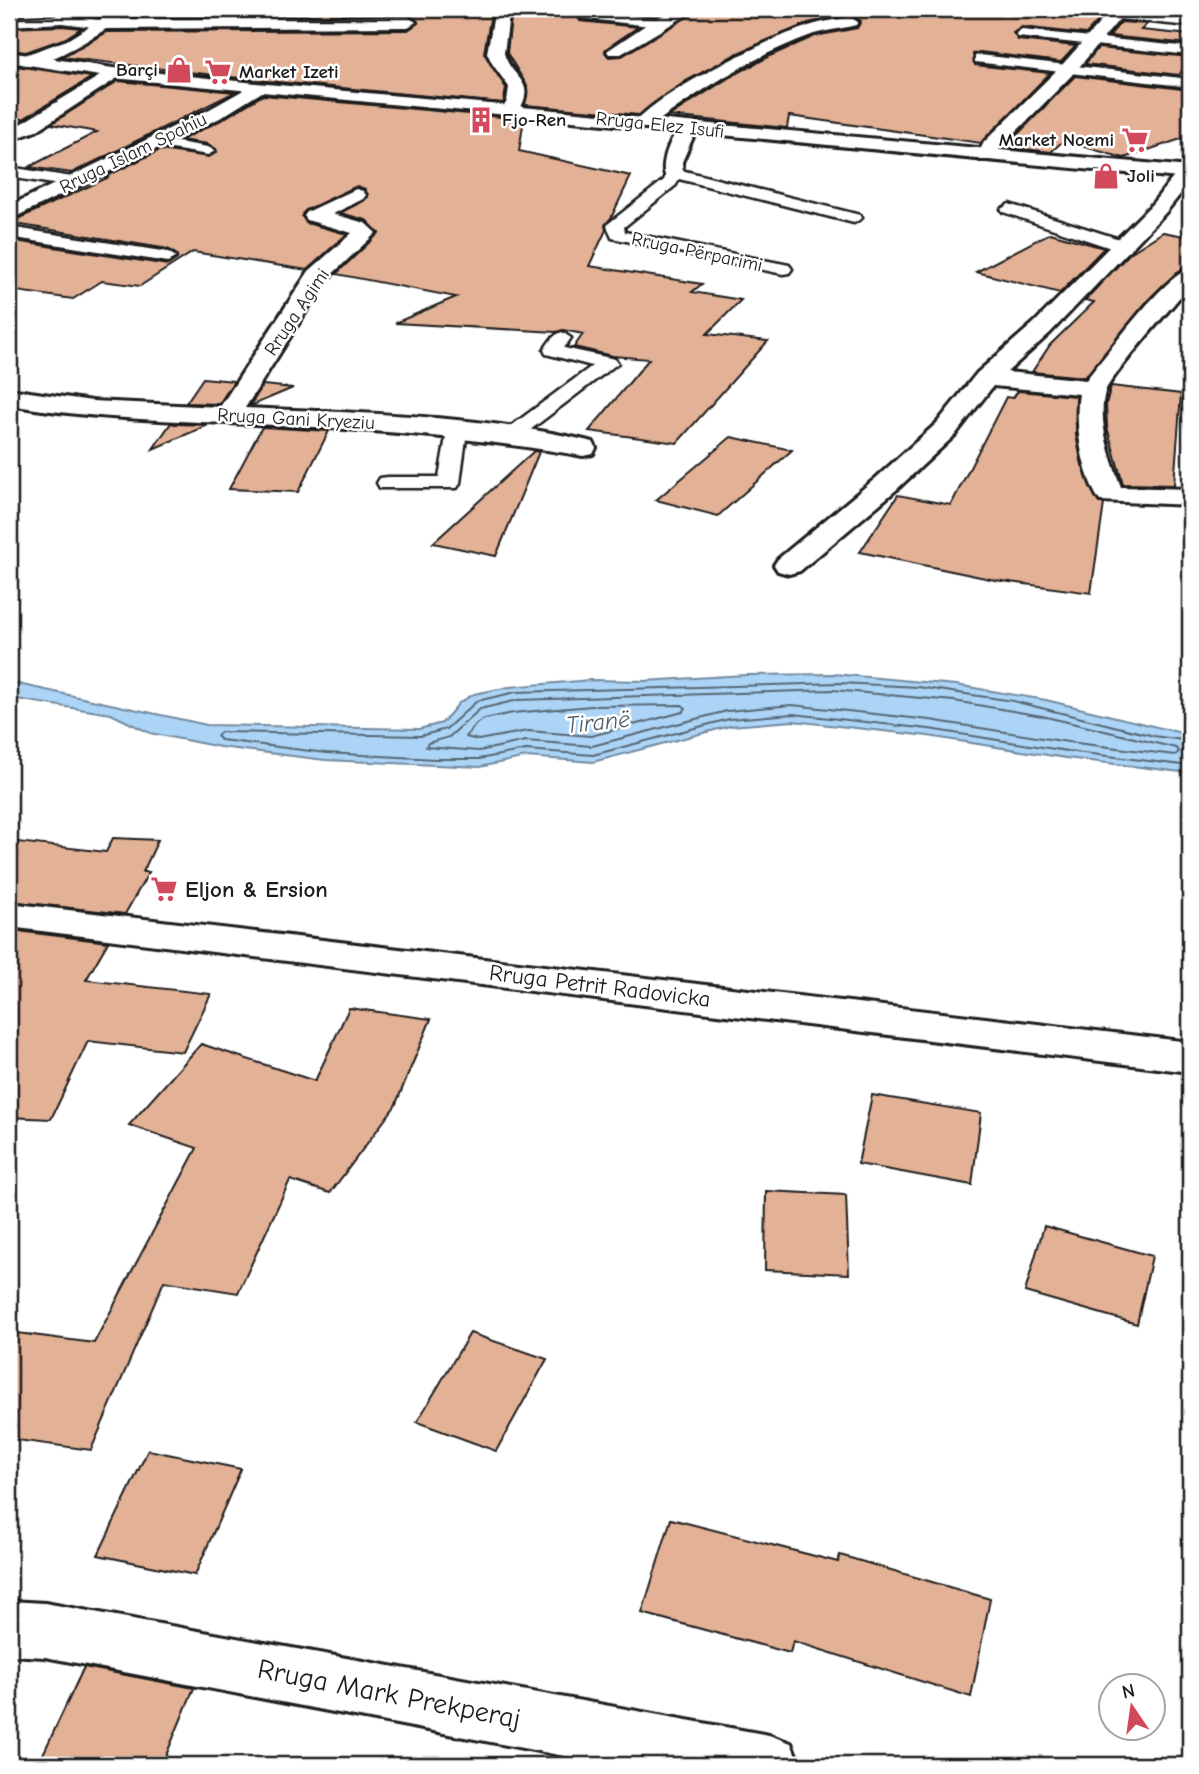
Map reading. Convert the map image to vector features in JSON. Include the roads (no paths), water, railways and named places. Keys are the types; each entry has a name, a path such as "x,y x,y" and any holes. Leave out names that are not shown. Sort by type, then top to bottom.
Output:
{"street":[{"path":"28,60 73,43 101,24 131,9"},
{"path":"502,9 496,51 497,59 517,86 519,95 511,110"},
{"path":"615,51 659,23 689,9"},
{"path":"987,156 991,146 1068,69 1117,12"},
{"path":"101,24 408,22"},
{"path":"644,123 664,107 749,59 804,32 850,22"},
{"name":"Rruga Elez Isufi","path":"9,57 113,73 256,88 1189,173"},
{"path":"9,135 29,127 113,73"},
{"name":"Rruga Islam Spahiu","path":"9,214 214,114 256,88"},
{"name":"Rruga Përparimi","path":"673,173 671,162 688,128"},
{"name":"Rruga Elez Isufi","path":"789,565 886,484 946,429 986,378 1042,328 1123,246 1189,173"},
{"name":"Rruga Agimi","path":"228,415 317,276 365,233 358,227 314,216 356,195"},
{"path":"1190,276 1170,294 1093,388 1090,404 1097,460 1110,495 1190,497"},
{"path":"986,378 1093,388"},
{"name":"Rruga Gani Kryeziu","path":"9,397 95,410 228,415 457,431 510,436 583,449"},
{"name":"Rruga Petrit Radovicka","path":"9,915 1190,1057"},
{"name":"Rruga Mark Prekperaj","path":"9,1628 45,1630 769,1765"}],"lane":[{"path":"1058,9 1117,12 1190,22"},
{"path":"9,22 62,14 101,24"},
{"path":"584,15 659,23"},
{"path":"1022,34 1190,51"},
{"path":"980,59 1190,83"},
{"path":"153,142 208,151"},
{"path":"9,172 72,181"},
{"path":"673,173 797,206 854,218"},
{"name":"Rruga Përparimi","path":"673,173 671,182 615,226 618,236 783,269"},
{"path":"1009,209 1123,246"},
{"path":"9,232 168,257"},
{"path":"510,436 608,363 577,358 553,350 562,338"},
{"path":"388,483 449,483 457,431"}],"water":[{"name":"Tiranë","path":"834,674 956,685 1046,700 1190,735 1190,773 1066,758 928,736 793,721 730,726 593,762 526,757 480,767 325,760 220,747 150,733 111,714 9,698 9,682 207,725 419,729 442,723 459,703 474,694 509,687 591,680 644,681 745,675"}],"place":[{"name":"Barçi","path":"179,70"},
{"name":"Market Izeti","path":"218,72"},
{"name":"Fjo-Ren","path":"481,120"},
{"name":"Market Noemi","path":"1135,140"},
{"name":"Joli","path":"1106,176"},
{"name":"Eljon & Ersion","path":"164,889"}]}
